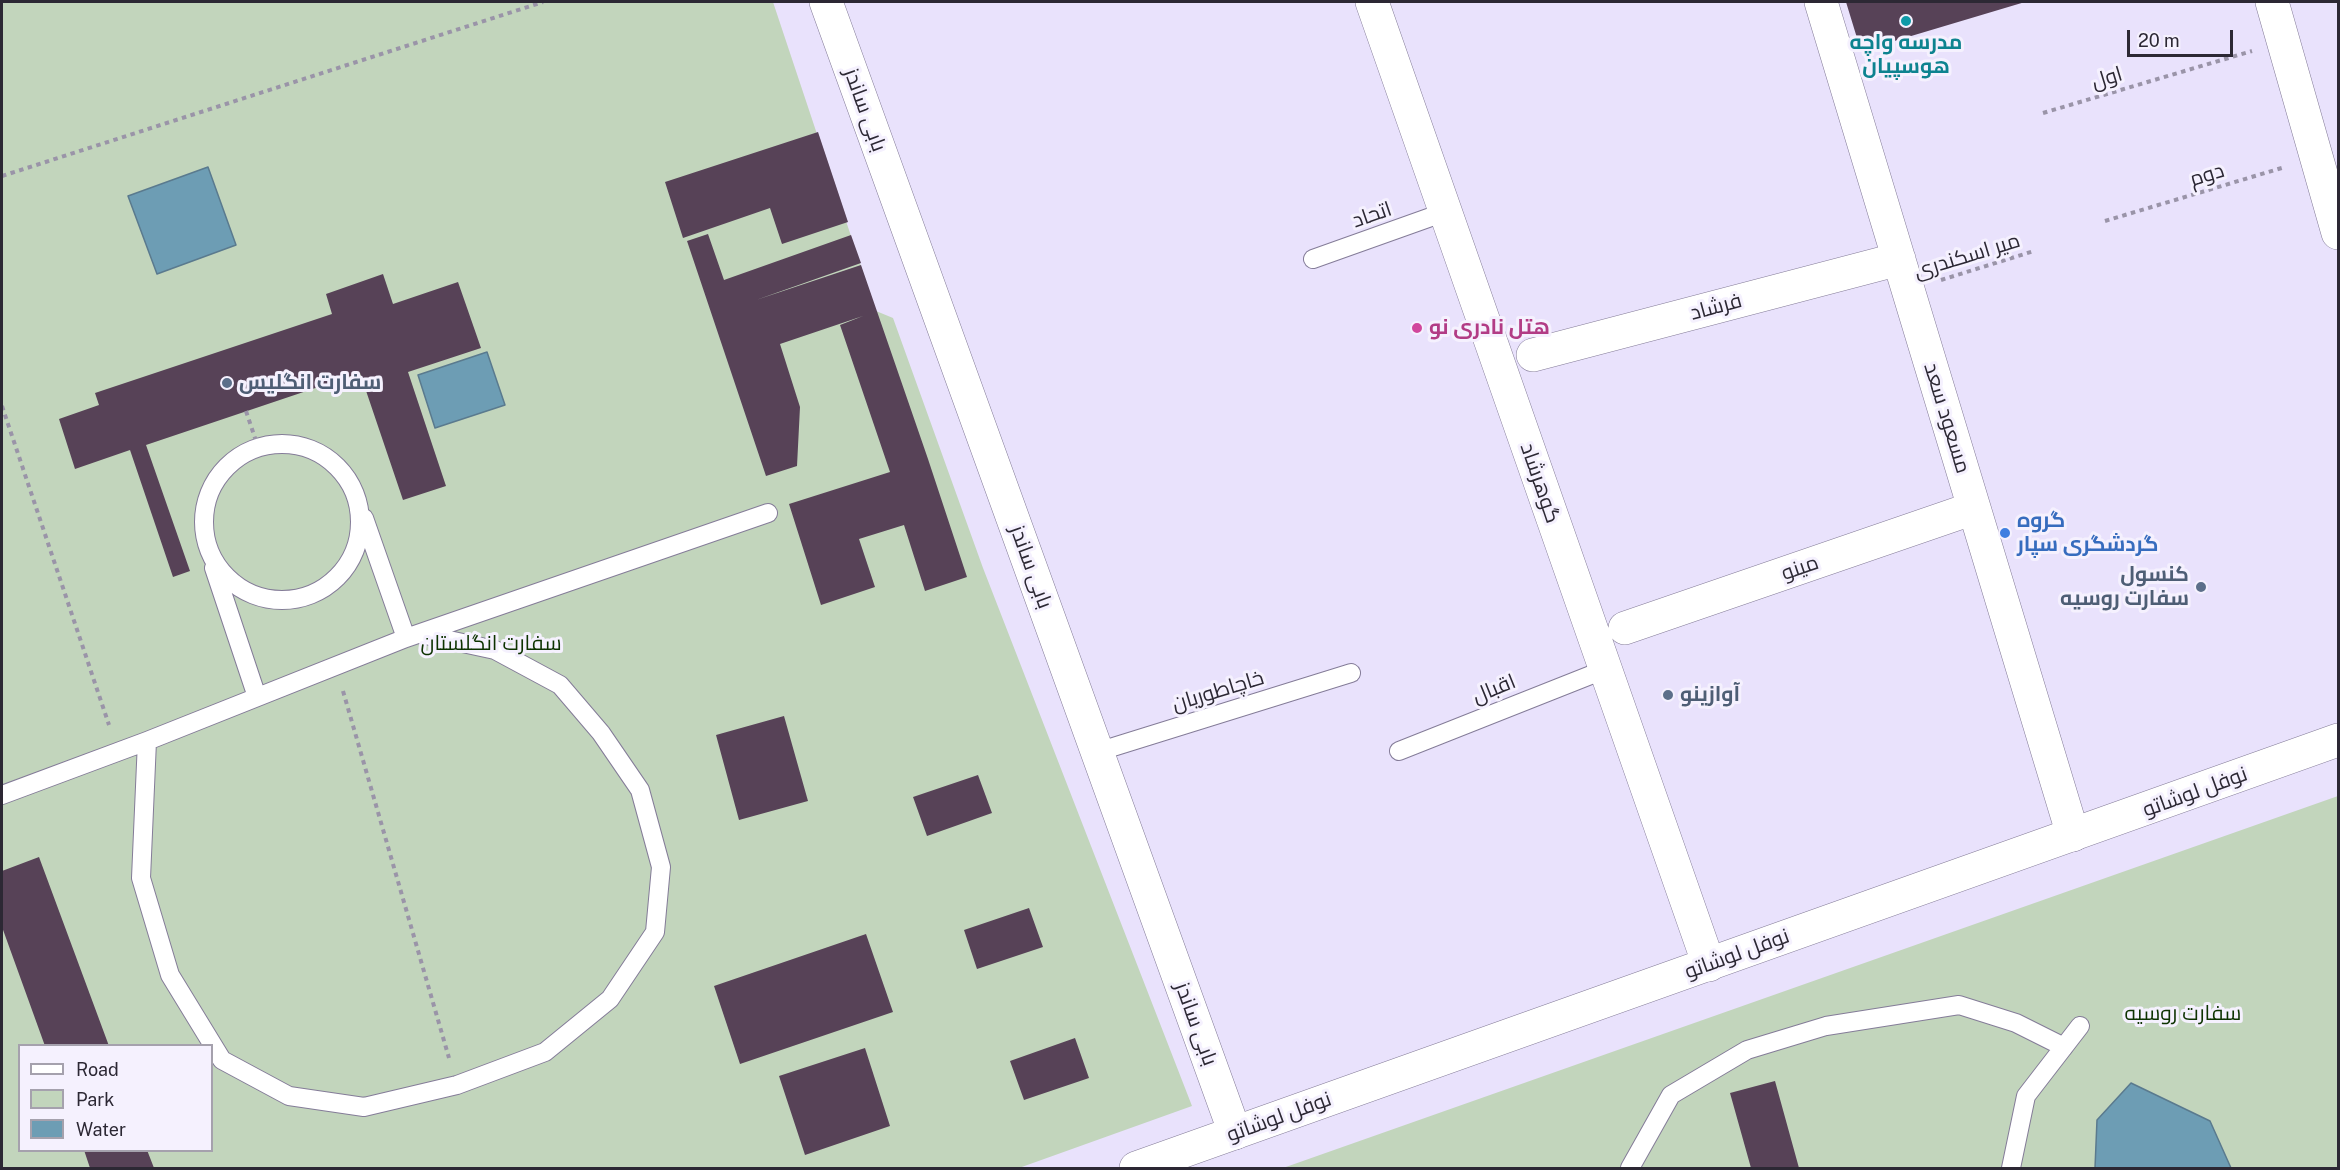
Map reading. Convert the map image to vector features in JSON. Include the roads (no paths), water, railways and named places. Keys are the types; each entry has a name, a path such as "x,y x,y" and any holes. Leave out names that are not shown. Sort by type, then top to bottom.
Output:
{"street":[{"name":"بابی ساندز","path":"826,2 1235,1133"},
{"name":"گوهرشاد","path":"1372,2 1709,965"},
{"name":"مسعود سعد","path":"1821,2 2073,835"},
{"path":"2272,2 2338,233"},
{"name":"فرشاد","path":"1533,355 1899,259"},
{"name":"مینو","path":"1625,628 1974,508"},
{"name":"نوفل لوشاتو","path":"1136,1168 2338,741"}],"lane":[{"name":"اتحاد","path":"1313,259 1445,213"},
{"path":"257,697 208,551 203,526 206,500 217,477 235,459 258,447 284,443 310,448 333,461 350,481 414,636"},
{"path":"208,551 222,573 242,590 265,600 292,601 317,593 338,578 354,556 361,531 360,505"},
{"path":"2,795 147,741 414,636 768,513"},
{"path":"213,1045 222,1060 289,1096 364,1107 457,1085 545,1052 610,999 655,932 661,867 640,790 601,733 560,685 495,650 414,636"},
{"name":"اقبال","path":"1399,751 1606,669"},
{"name":"خاچاطوریان","path":"1097,752 1351,673"},
{"path":"147,741 141,878 170,975 212,1044"},
{"path":"1630,1168 1671,1095 1747,1050 1826,1026 1959,1005 2016,1023 2064,1047"},
{"path":"2011,1168 2026,1096 2080,1026"}],"water":[{"path":"208,167 236,245 157,274 128,196"},
{"path":"487,352 505,405 435,428 418,375"},
{"path":"2131,1083 2210,1121 2231,1168 2095,1168 2097,1120"}],"place":[{"name":"مدرسه واچه هوسپیان","path":"1906,21"},
{"name":"هتل نادری نو","path":"1417,328"},
{"name":"سفارت انگلیس","path":"227,383"},
{"name":"گروه گردشگری سپار","path":"2005,533"},
{"name":"کنسول سفارت روسیه","path":"2201,587"},
{"name":"آوازینو","path":"1668,695"}],"park label":[{"name":"سفارت انگلستان","path":"491,644"},
{"name":"سفارت روسیه","path":"2183,1014"}]}
